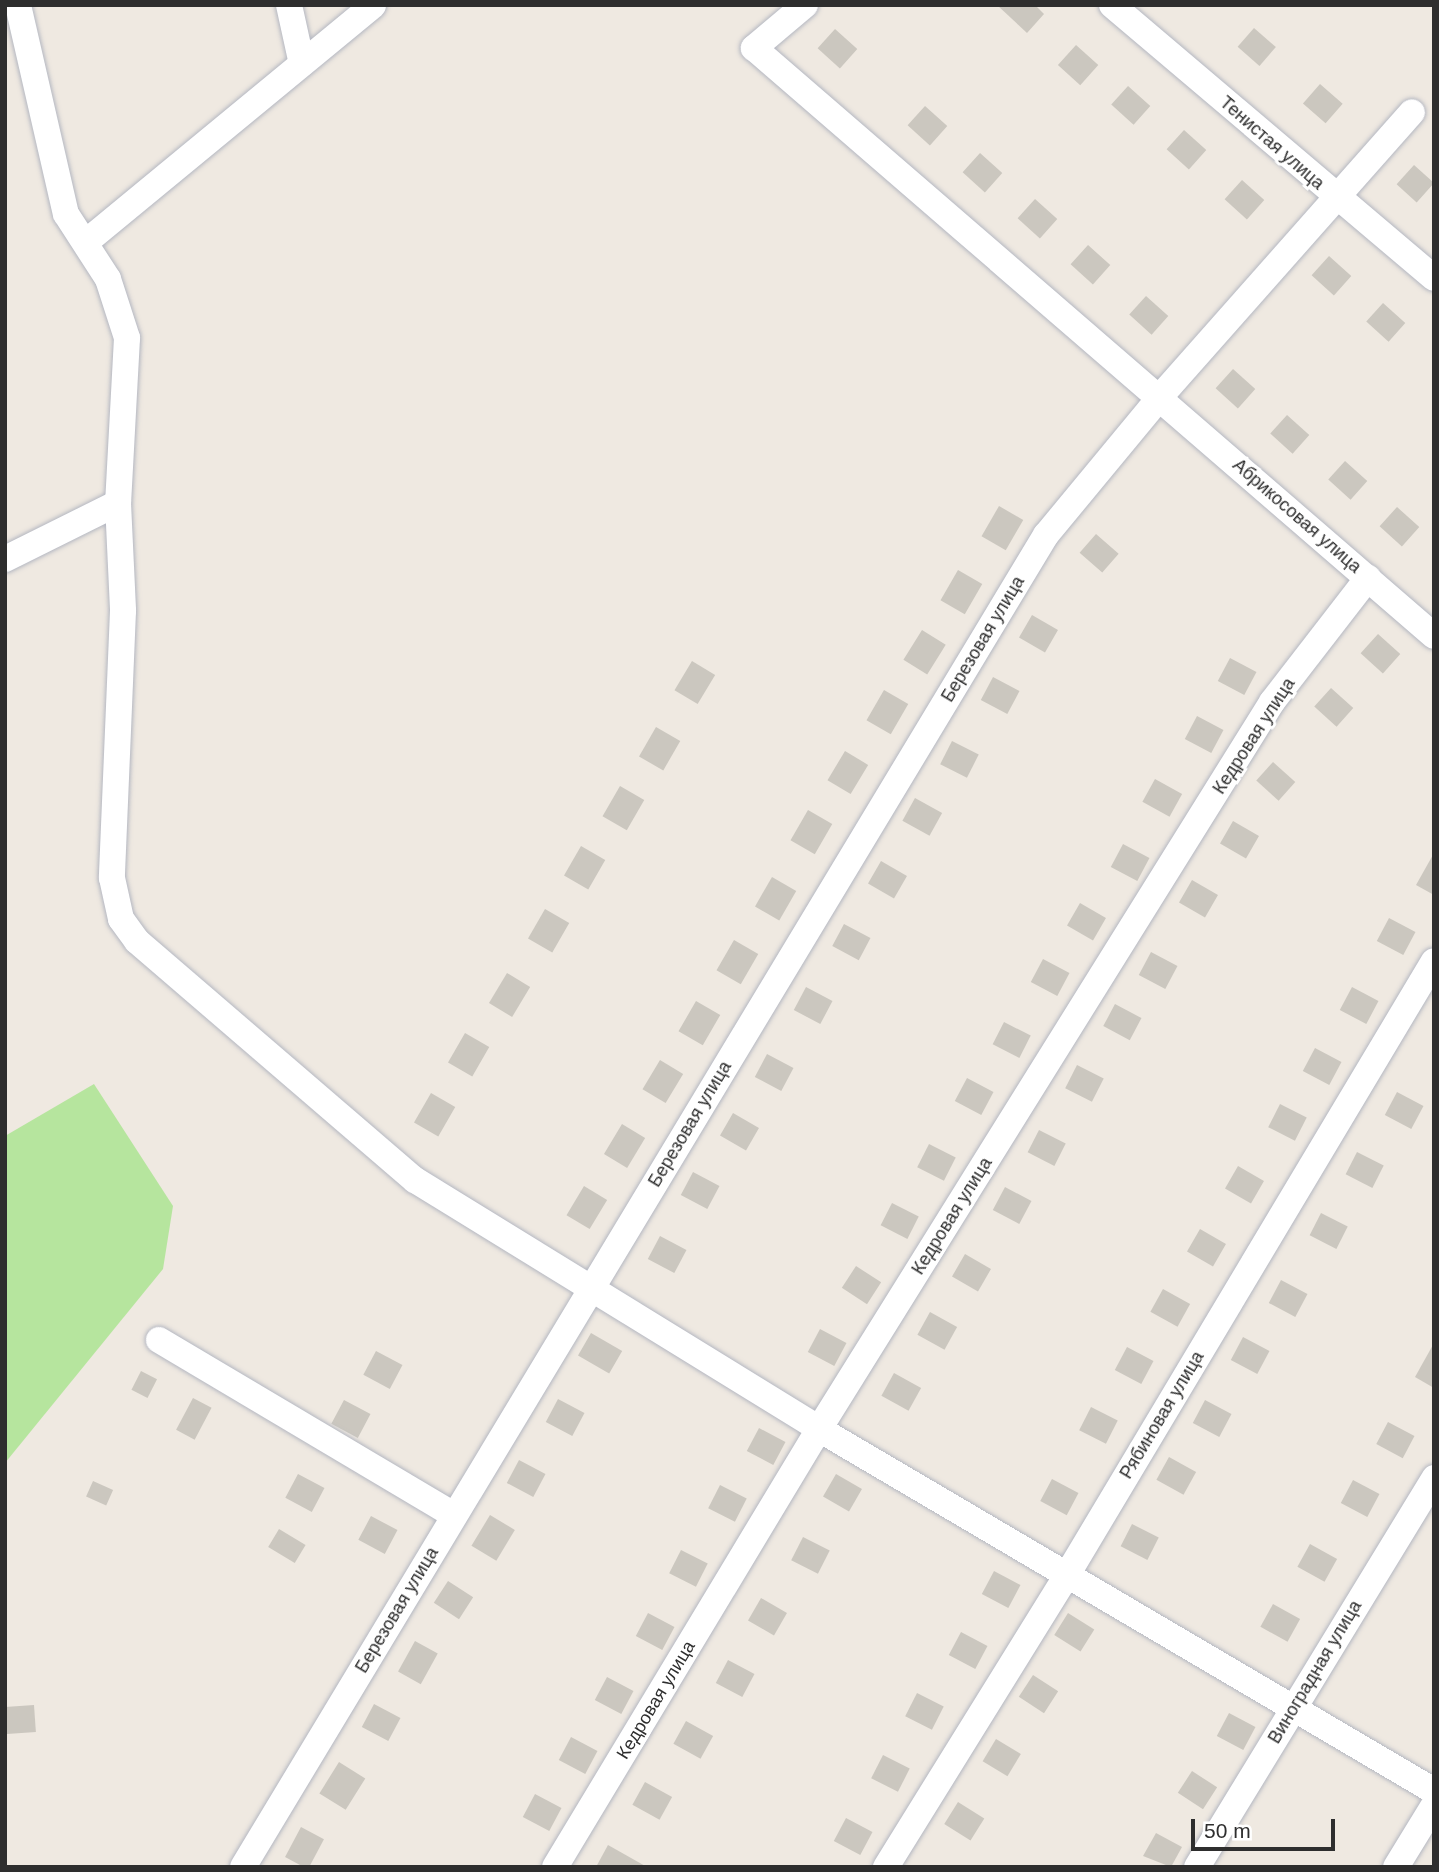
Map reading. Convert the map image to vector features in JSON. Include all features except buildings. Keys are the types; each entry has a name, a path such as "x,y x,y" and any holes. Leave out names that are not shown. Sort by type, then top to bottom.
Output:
{"street":[{"path":"18,5 66,214 108,279 127,338 118,503 123,611 112,878 121,919 137,941 415,1180 819,1429 1291,1711 1434,1791"},
{"path":"289,5 302,64"},
{"path":"86,242 373,5"},
{"name":"Абрикосовая улица","path":"805,5 754,48 1434,636"},
{"name":"Тенистая улица","path":"1112,5 1335,197 1434,278"},
{"name":"Березовая улица","path":"243,1867 1046,535 1160,397 1412,112"},
{"path":"5,559 118,503"},
{"name":"Кедровая улица","path":"555,1867 819,1429 1272,702 1368,578"},
{"name":"Рябиновая улица","path":"886,1867 1067,1575 1434,961"},
{"path":"159,1340 454,1515"},
{"name":"Виноградная улица","path":"1197,1867 1434,1478"},
{"path":"1396,1867 1434,1805"}],"green space":[{"path":"94,1084 173,1206 163,1269 5,1463 5,1136"}]}
